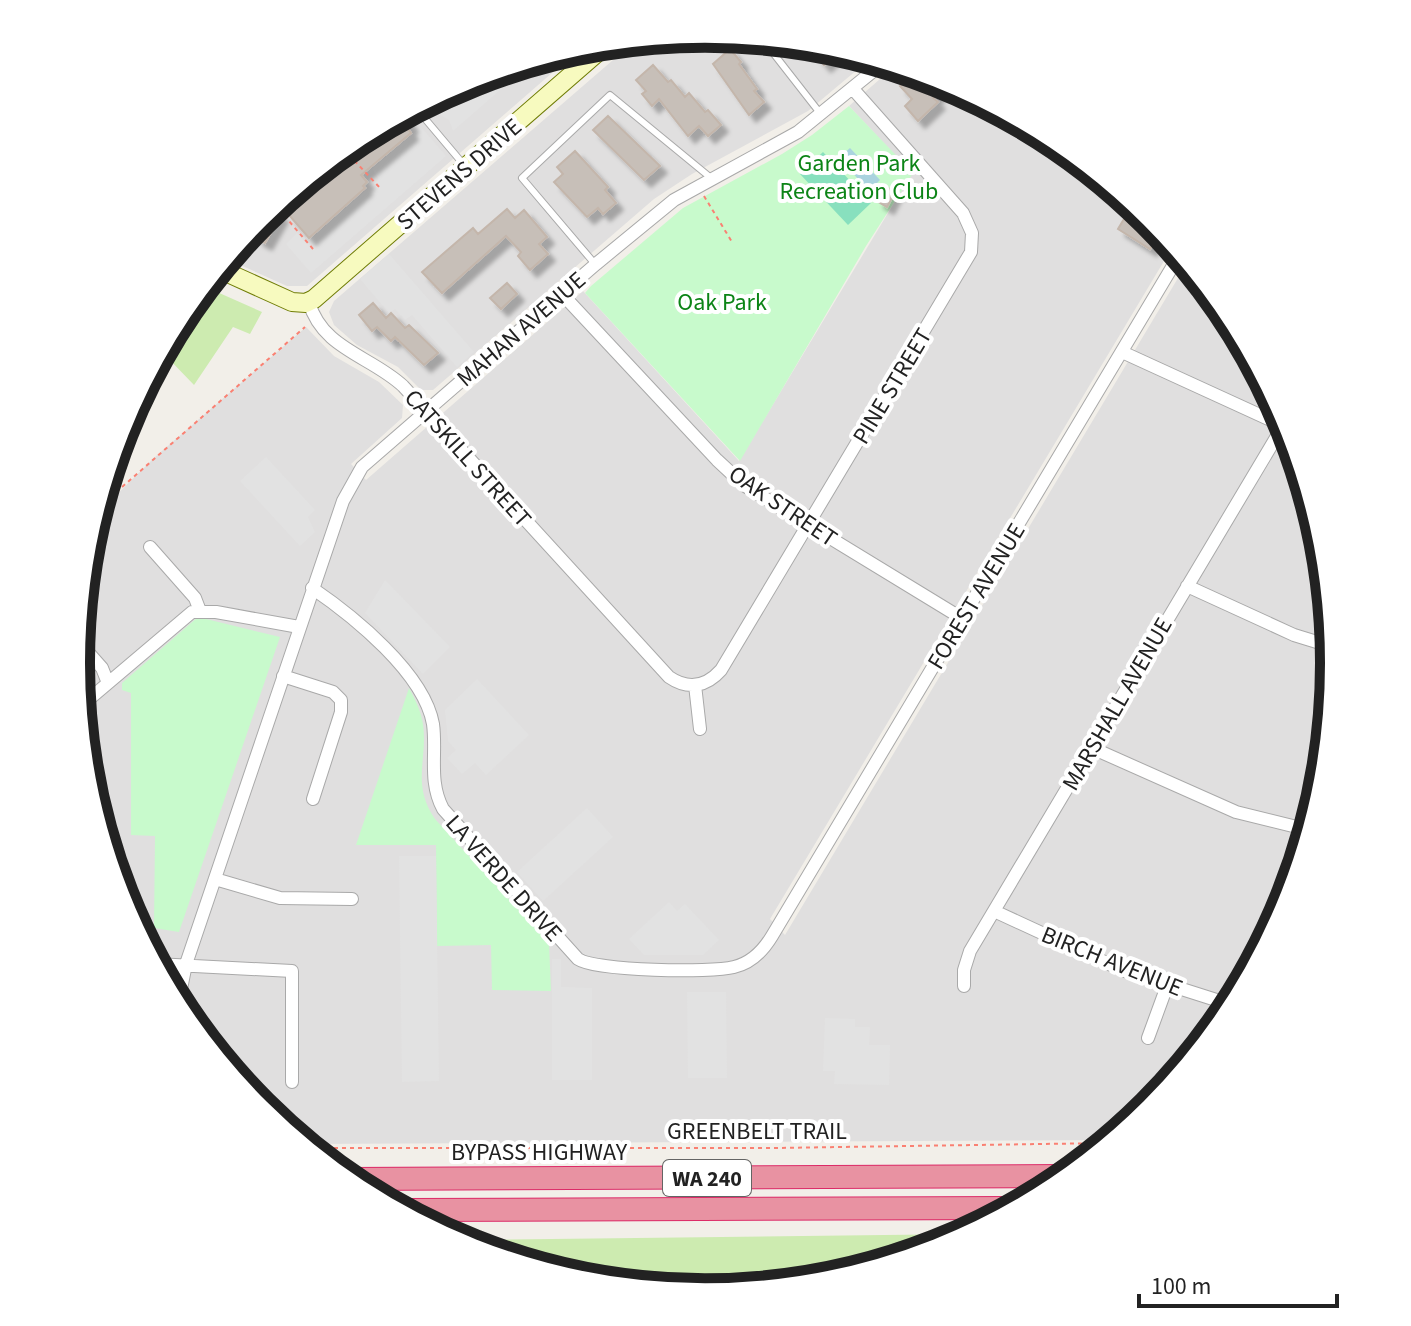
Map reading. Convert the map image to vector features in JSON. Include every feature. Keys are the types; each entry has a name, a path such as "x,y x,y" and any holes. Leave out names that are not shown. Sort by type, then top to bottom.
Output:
{"highway":[{"name":"BYPASS HIGHWAY","path":"372,1179 1044,1176"},
{"name":"WA 240","path":"424,1210 991,1208"}],"street":[{"name":"STEVENS DRIVE","path":"309,302 590,59"},
{"name":"MAHAN AVENUE","path":"182,985 186,964 312,588 353,479 376,454 674,200 798,132 873,72"},
{"name":"PINE STREET","path":"695,685 707,682 721,670 967,261 972,233 963,213 853,89"},
{"name":"FOREST AVENUE","path":"772,936 1174,265"},
{"path":"230,274 284,299 309,302"},
{"name":"OAK STREET","path":"562,294 730,473 768,501 963,619"},
{"name":"CATSKILL STREET","path":"309,302 318,323 331,339 395,379 669,677 695,685"},
{"path":"1122,352 1270,420"},
{"name":"MARSHALL AVENUE","path":"964,986 964,970 970,951 1187,586 1278,439"},
{"path":"150,547 195,598 200,611"},
{"path":"1187,586 1280,629 1319,642"},
{"name":"LA VERDE DRIVE","path":"312,588 355,619 418,687 431,714 434,783 443,809 578,959 606,968 726,969 754,957 772,936"},
{"path":"92,697 187,615 200,611 299,627"},
{"path":"90,655 102,668 108,683"},
{"path":"283,676 333,692 341,700 341,712 313,799"},
{"path":"695,685 700,729"},
{"path":"1092,748 1236,812 1298,827"},
{"path":"215,879 286,899 352,899"},
{"name":"BIRCH AVENUE","path":"994,911 1122,970 1219,1001"},
{"path":"170,964 292,971 292,1082"},
{"path":"1148,1038 1167,986"}],"lane":[{"path":"772,52 821,115"},
{"path":"596,264 522,178 610,95 711,178"},
{"path":"423,116 466,168"}],"path":[{"path":"354,159 381,189"},
{"path":"704,195 732,242"},
{"path":"284,216 313,249"},
{"path":"114,494 305,327"},
{"name":"GREENBELT TRAIL","path":"327,1148 775,1148 1089,1143"}],"shaded area":[{"path":"665,49 746,49 786,53 860,68 808,111 692,174 654,199 433,390 421,390 398,367 357,345 334,325 329,312 334,301 620,54"},
{"path":"560,66 307,286 287,286 238,264 271,228 331,175 398,130 433,111 508,81"},
{"path":"884,75 978,111 1013,130 1080,175 1140,228 1167,257 770,919 785,935 1181,274 1217,321 1274,428 1300,504 1315,583 1319,623 1319,703 1309,783 1288,861 1257,935 1217,1005 1193,1037 1140,1098 1093,1140 323,1144 243,1068 194,1005 154,935 123,861 102,783 90,663 96,583 113,499 155,457 306,327 334,356 379,382 403,405 402,418 351,464 366,480 583,291 739,461 912,173 849,106"},
{"path":"511,80 453,131 449,120 436,110"},
{"path":"421,127 446,156 311,273 286,244 297,233 306,243 379,179 372,169"},
{"path":"389,254 474,352 457,367 412,315 405,320 395,309 389,313 360,279"},
{"path":"266,457 315,510 308,517 315,532 300,546 240,481"},
{"path":"385,580 450,647 423,674 365,613"},
{"path":"477,679 529,735 486,775 475,763 462,774 447,758 456,750 448,741 445,710"},
{"path":"587,808 613,837 543,901 517,872"},
{"path":"399,856 436,856 439,1081 402,1082"},
{"path":"669,902 677,911 685,904 719,940 703,955 644,955 629,939"},
{"path":"552,959 561,959 561,987 592,988 592,1080 552,1080"},
{"path":"687,992 726,992 727,1078 688,1078"},
{"path":"825,1018 855,1019 855,1027 870,1027 869,1045 890,1045 889,1085 834,1084 835,1071 823,1071"}],"green space":[{"name":"Oak Park","path":"849,106 913,173 866,246 740,461 585,293 683,208 782,154"},
{"path":"823,152 871,203 848,225 800,174"},
{"path":"217,292 262,312 250,334 233,327 194,385 170,360"},
{"path":"198,617 280,637 179,932 154,928 155,836 131,835 131,693 122,690 122,683"},
{"path":"409,688 423,724 422,783 428,806 435,819 549,943 551,991 492,990 491,945 437,946 436,845 356,845"},
{"path":"932,1234 865,1257 825,1266 786,1273 706,1278 625,1273 586,1266 493,1240"}],"water":[{"path":"850,148 880,180 869,191 839,158"}],"building":[{"path":"730,49 757,89 754,91 764,102 749,115 713,64"},
{"path":"653,65 685,97 689,93 721,125 708,136 699,126 688,136 659,99 652,106 642,94 646,91 636,80"},
{"path":"905,82 938,94 933,98 938,102 918,121 905,106 912,99 900,86"},
{"path":"608,116 660,166 644,180 593,130"},
{"path":"411,125 408,129 411,133 361,175 367,182 363,186 365,188 309,238 289,215 322,182"},
{"path":"575,151 608,187 605,190 616,203 603,214 598,208 587,217 554,182 563,174 557,167"},
{"path":"884,186 895,192 887,207 877,201"},
{"path":"507,209 515,218 524,210 547,237 539,244 548,254 530,270 518,256 521,252 506,236 442,293 422,272 473,228 478,234"},
{"path":"1126,215 1154,243 1150,249 1118,229"},
{"path":"276,223 265,243 260,240"},
{"path":"507,283 517,294 501,309 490,298"},
{"path":"373,303 386,318 391,313 405,328 409,325 438,353 424,365 395,337 391,341 377,327 372,331 359,315"}],"park label":[{"name":"Garden Park Recreation Club","path":"859,177"}]}
